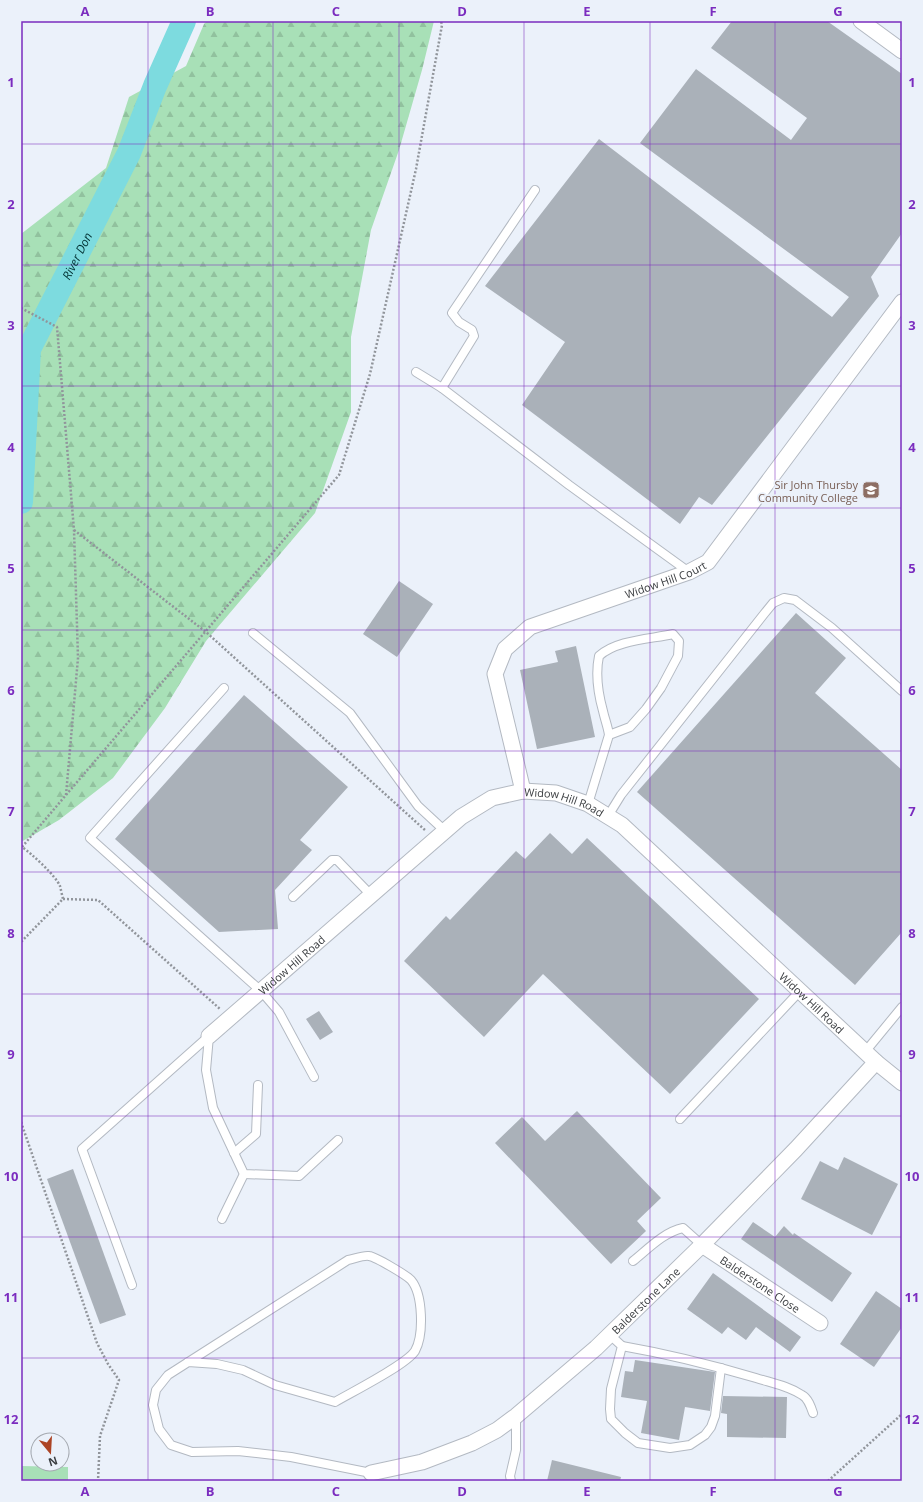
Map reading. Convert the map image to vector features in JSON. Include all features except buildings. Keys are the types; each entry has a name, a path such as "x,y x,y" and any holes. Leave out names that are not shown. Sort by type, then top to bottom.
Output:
{"street":[{"path":"861,21 902,52"},
{"name":"Widow Hill Court","path":"523,791 495,674 504,649 530,627 690,572 708,562 902,302"},
{"name":"Widow Hill Road","path":"209,1036 461,817 492,798 523,791 556,793 588,804 622,825 865,1052 902,1083"},
{"name":"Balderstone Lane","path":"371,1473 422,1462 472,1443 496,1430 516,1416 596,1348 702,1245 796,1149 876,1062"},
{"name":"Balderstone Close","path":"702,1245 820,1323"}],"lane":[{"path":"442,388 474,336 472,330 459,322 452,312 535,190"},
{"path":"416,372 442,388 563,481 690,572"},
{"path":"608,816 625,790 764,614 773,603 784,598 795,600 832,628 902,691"},
{"path":"253,633 350,713 440,835"},
{"path":"588,804 609,736 608,726 597,684 599,656 605,650 620,644 674,634 679,641 678,656 661,688 646,709 630,727 609,736"},
{"path":"224,688 90,838 262,991 279,1012 314,1077"},
{"path":"293,897 332,860 337,860 371,895"},
{"path":"680,1119 800,991"},
{"path":"865,1052 902,1008"},
{"path":"209,1036 206,1070 213,1108 244,1174"},
{"path":"132,1285 82,1149 209,1036"},
{"path":"234,1153 256,1134 258,1085"},
{"path":"244,1174 299,1176 338,1140"},
{"path":"222,1219 244,1174"},
{"path":"633,1261 666,1235 683,1228 702,1245"},
{"path":"188,1362 217,1364 243,1370 275,1386 335,1402 397,1366 414,1352 419,1338 419,1295 411,1280 384,1262 368,1256 348,1260 188,1362 168,1375 156,1390 153,1405 159,1429 171,1446 192,1452 238,1451 291,1456 371,1473"},
{"path":"610,1335 622,1346 660,1353 721,1368 789,1388 804,1396 813,1413"},
{"path":"622,1346 611,1389 611,1419 625,1434 638,1443 670,1448 690,1445 705,1435 711,1427 715,1416 721,1368"},
{"path":"511,1481 510,1476 516,1450 516,1416"}],"path":[{"path":"62,899 60,885 46,868 22,846 339,475 370,374 420,146 442,25 441,21"},
{"path":"21,308 57,327 74,530 78,658 66,795"},
{"path":"74,530 206,632 440,835"},
{"path":"21,942 62,899 98,900 230,1018"},
{"path":"21,1122 97,1343 108,1364 119,1380 100,1436 98,1481"},
{"path":"828,1481 902,1414"}],"green space":[{"path":"207,21 434,21 422,70 399,150 371,230 351,337 351,412 315,513 206,641 165,708 113,778 59,820 21,842 21,234 106,168 129,97 186,66 204,24"},
{"path":"21,1466 30,1466 30,1472 68,1472 68,1481 21,1481"}],"waterway":[{"name":"River Don","path":"21,502 29,349 129,153 155,86 184,21"}],"place":[{"name":"Sir John Thursby Community College","path":"871,490"}]}
